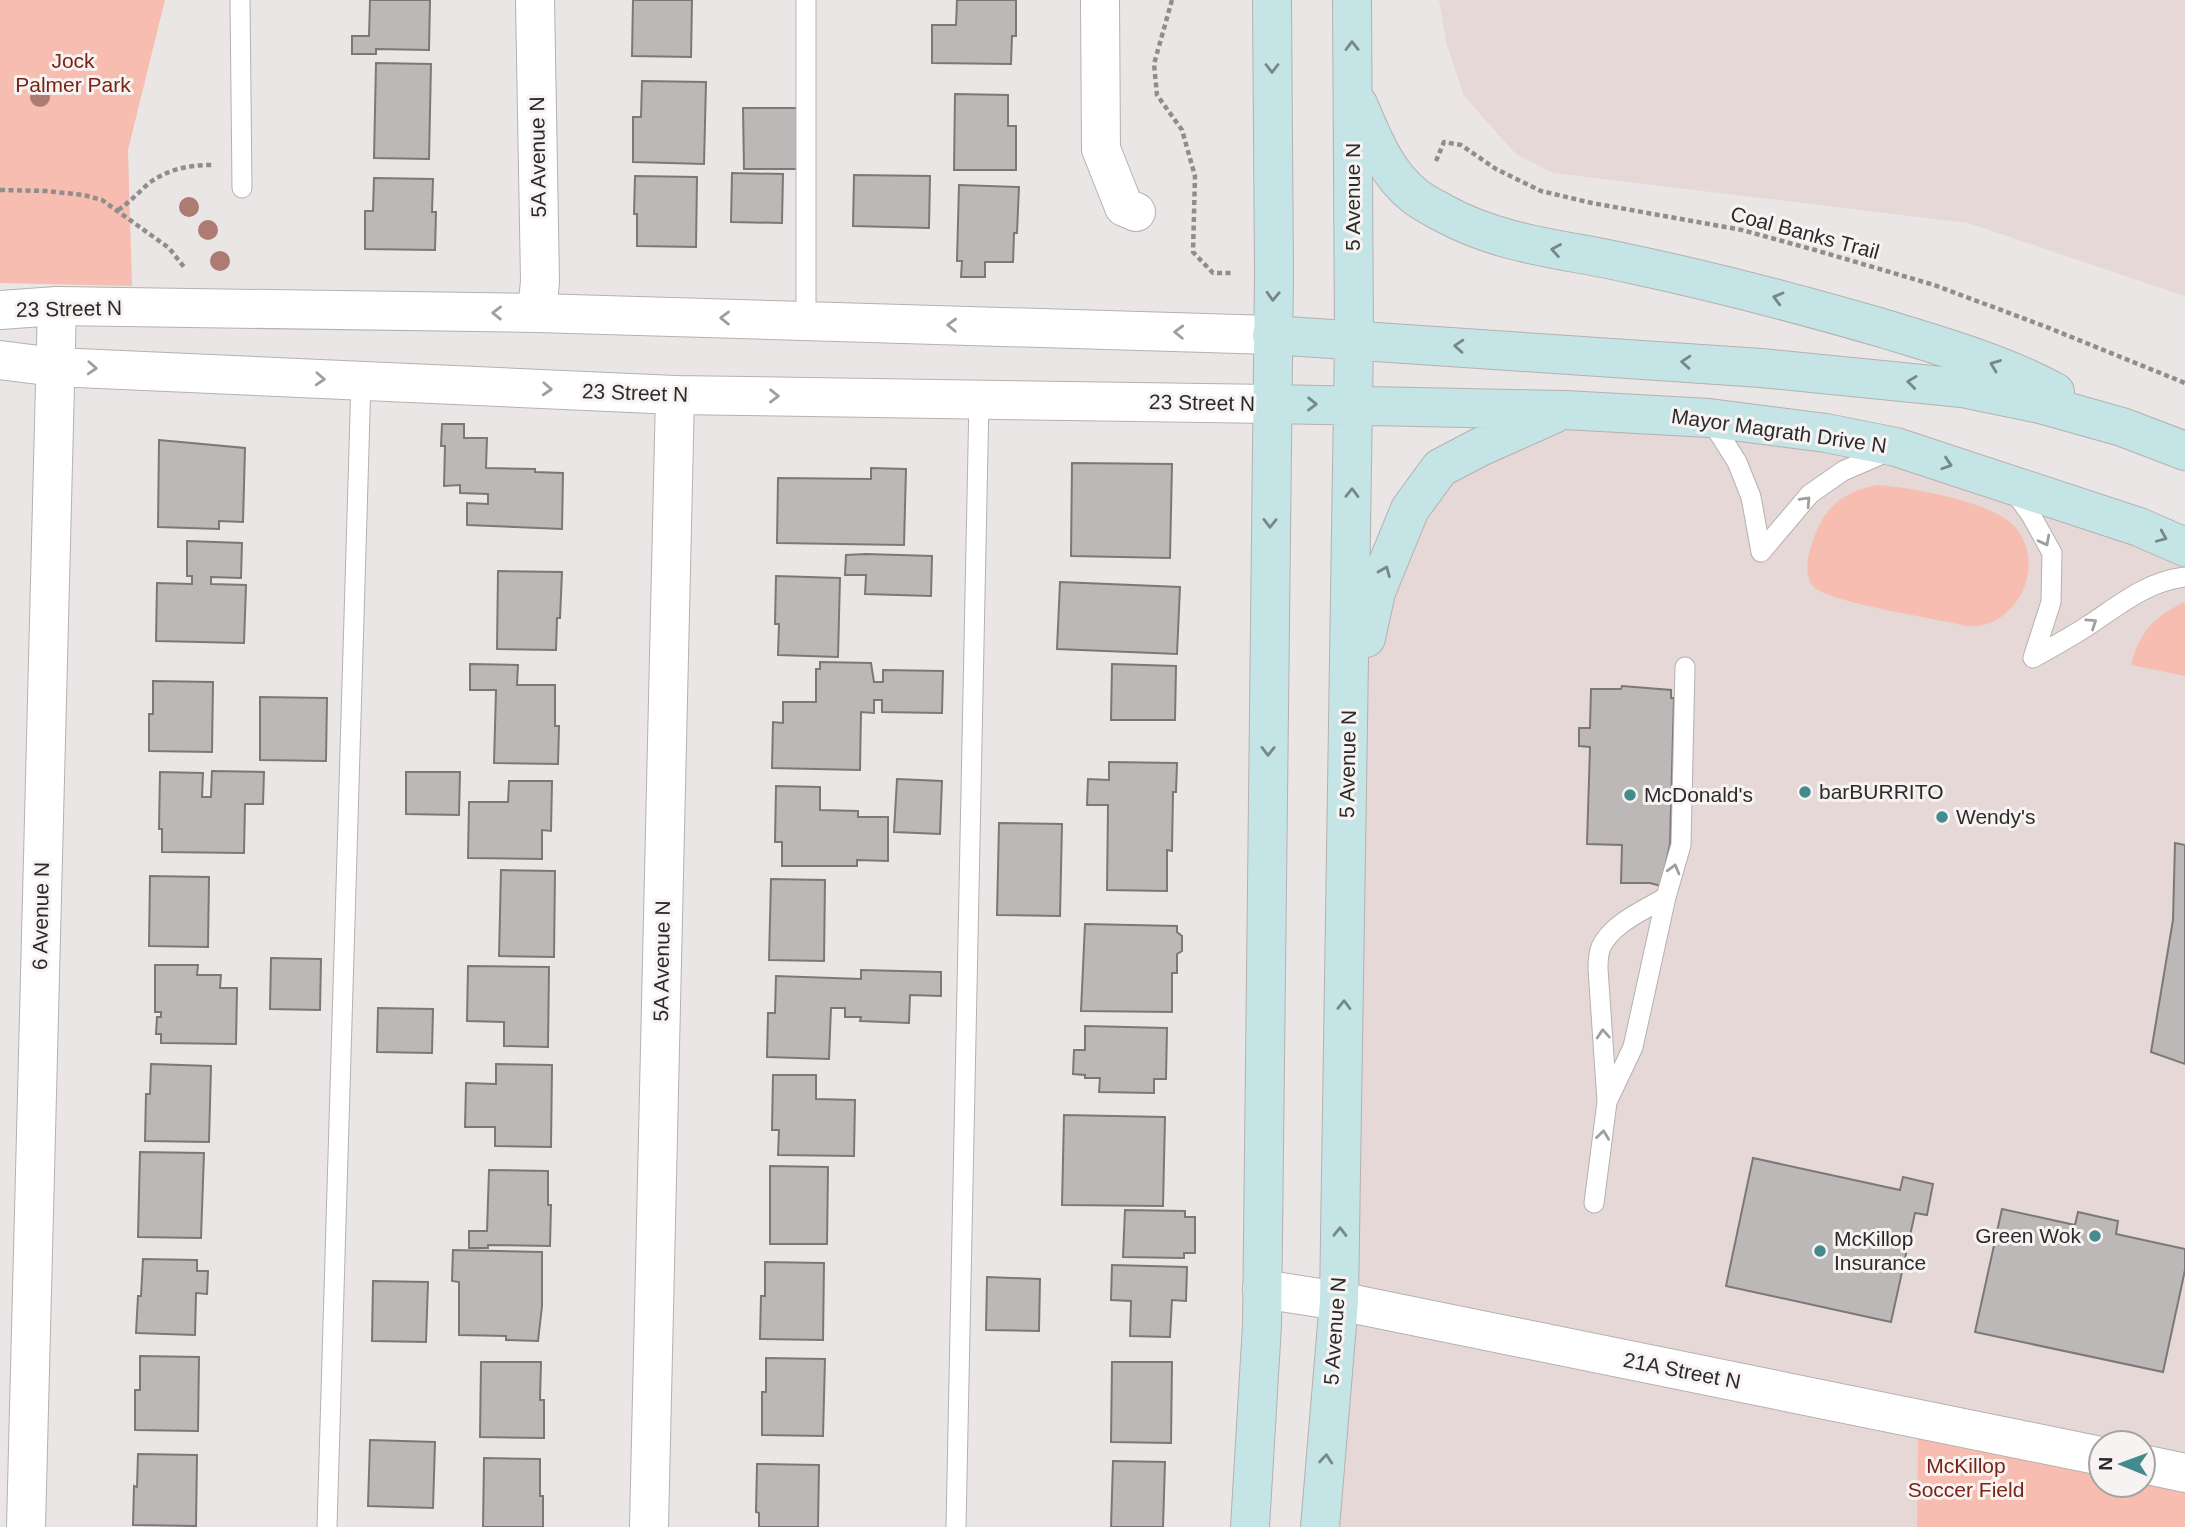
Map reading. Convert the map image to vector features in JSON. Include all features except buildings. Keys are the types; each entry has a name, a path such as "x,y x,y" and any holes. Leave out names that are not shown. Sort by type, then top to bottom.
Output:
{"main road":[{"path":"1250,1527 1262,1325 1272,404 1272,0"},
{"name":"5 Avenue N","path":"1320,1527 1339,1301 1354,339 1352,0"},
{"path":"1353,92 1376,146 1399,182 1417,198 1464,225 1512,242 1628,263 1774,296 1914,338 2032,379 2122,427"},
{"path":"1272,335 1761,368 1925,383 2040,404 2122,427 2185,451"},
{"name":"Mayor Magrath Drive N","path":"1272,404 1565,410 1709,418 1826,433 1896,447 2139,527 2185,547"},
{"path":"1349,708 1376,593 1413,504 1440,468 1480,447 1565,410"}],"street":[{"name":"5A Avenue N","path":"535,0 540,281 537,313"},
{"path":"1100,0 1101,149 1124,208 1136,212"},
{"name":"23 Street N","path":"0,310 57,306 537,313 1272,335"},
{"name":"6 Avenue N","path":"26,1527 57,306"},
{"name":"23 Street N","path":"0,360 55,367 675,395 1272,404"},
{"name":"5A Avenue N","path":"649,1527 675,395"},
{"name":"21A Street N","path":"1262,1289 1339,1301 2087,1453"},
{"path":"2157,1467 2185,1473"}],"lane":[{"path":"240,0 242,188"},
{"path":"806,0 806,320"},
{"path":"327,1527 361,381"},
{"path":"956,1527 979,399"},
{"path":"1709,418 1737,462 1751,497 1761,552 1810,494 1843,471 1896,447"},
{"path":"2008,484 2031,515 2052,553 2051,602 2033,658 2087,627 2140,590 2170,579 2185,577"},
{"path":"1607,1102 1633,1047 1666,897 1681,845 1685,667"},
{"path":"1594,1203 1607,1102 1598,969 1601,947 1624,923 1666,897"}],"path":[{"path":"1172,0 1154,64 1157,95 1182,130 1195,176 1193,253 1213,273"},
{"name":"Coal Banks Trail","path":"1431,170 1444,142 1461,145 1496,169 1541,191 1742,230 1934,285 2185,383"},
{"path":"118,209 138,196 149,184 183,166 219,165"},
{"path":"0,190 46,191 102,200 169,248 192,273"}],"shaded area":[{"path":"1439,0 2185,0 2185,296 1968,223 1553,173 1516,154 1464,96 1446,42"},
{"path":"1565,410 1826,433 2185,547 2185,1473 2157,1467 2157,1429 2087,1429 2087,1441 1918,1419 1917,1527 1320,1527 1349,708 1410,509"}],"green space":[{"name":"Jock Palmer Park","path":"0,0 165,0 128,150 132,286 0,283"},
{"path":"1877,485 1949,497 1987,509 2013,525 2024,541 2028,559 2027,577 2021,594 2010,609 1996,620 1979,626 1961,625 1858,604 1822,592 1813,586 1809,580 1808,558 1827,512 1848,494"},
{"path":"2185,602 2185,676 2131,665 2138,644 2149,627 2165,613"},
{"name":"McKillop Soccer Field","path":"1918,1419 2087,1453 2087,1499 2157,1499 2157,1467 2185,1473 2185,1527 1917,1527"}],"place":[{"name":"barBURRITO","path":"1805,792"},
{"name":"McDonald's","path":"1630,795"},
{"name":"Wendy's","path":"1942,817"},
{"name":"Green Wok","path":"2095,1236"},
{"name":"McKillop Insurance","path":"1820,1251"}]}
